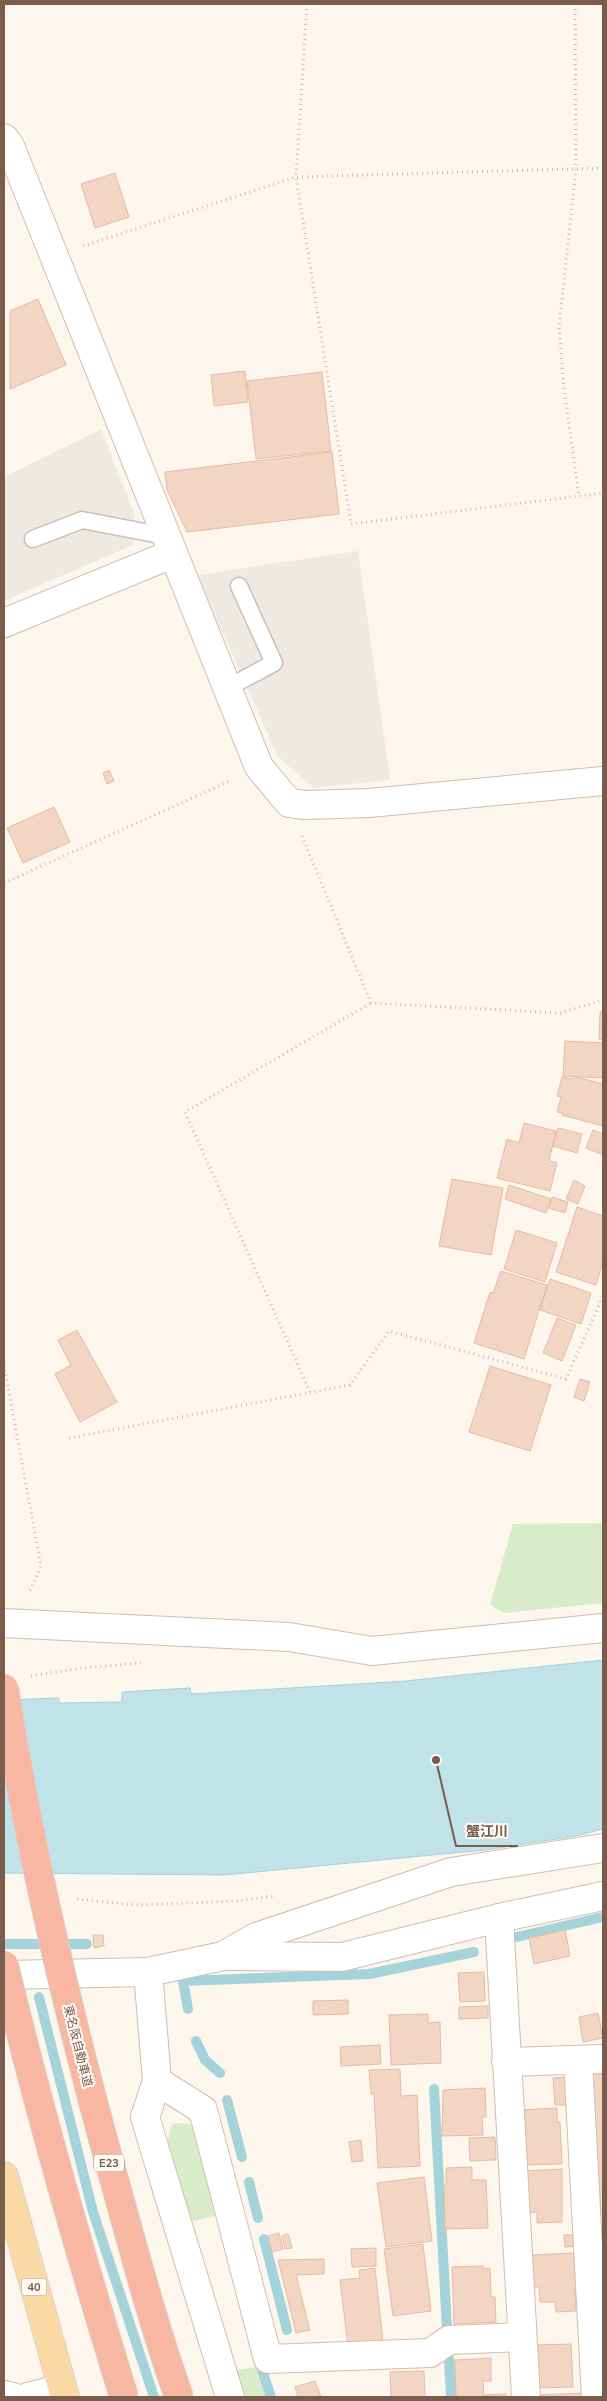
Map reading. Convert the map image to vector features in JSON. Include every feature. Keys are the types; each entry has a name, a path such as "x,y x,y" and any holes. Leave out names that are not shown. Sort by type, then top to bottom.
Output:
{"highway":[{"name":"東名阪自動車道","path":"4,1688 45,1906 83,2067 126,2224 179,2397"},
{"path":"4,1965 51,2152 124,2397"}],"main road":[{"name":"40","path":"4,2176 64,2392"}],"street":[{"path":"4,138 10,146 169,545 260,767 289,803 305,805 369,803 603,780"},
{"path":"4,623 169,545"},
{"path":"9,1623 289,1637 372,1651 603,1628"},
{"path":"223,1956 256,1938 451,1872 603,1848"},
{"path":"4,1975 148,1972 223,1956 342,1957 499,1918 603,1896"},
{"path":"499,1918 526,2397"},
{"path":"148,1972 157,2080 145,2117 230,2397"},
{"path":"506,2062 591,2060 596,2397"},
{"path":"157,2080 203,2110 268,2359 430,2353 449,2340 522,2337"},
{"path":"28,2397 64,2392"},
{"path":"4,2395 13,2397"}],"lane":[{"path":"33,539 82,520 169,545"},
{"path":"227,688 274,663 238,586"}],"path":[{"path":"307,4 296,177 351,524 603,493"},
{"path":"575,4 576,169 559,326 564,388 579,496"},
{"path":"54,256 296,177 603,168"},
{"path":"4,883 260,767"},
{"path":"289,803 372,1003"},
{"path":"310,1392 185,1112 372,1003 561,1013 603,1000"},
{"path":"69,1438 350,1385 389,1331 566,1379 603,1296"},
{"path":"4,1365 41,1566 9,1623"},
{"path":"71,1898 136,1905 238,1901 278,1895"}],"shaded area":[{"path":"101,429 134,513 133,545 4,601 4,477"},
{"path":"358,551 390,780 314,788 278,757 197,575"}],"green space":[{"path":"603,1523 603,1603 504,1613 490,1605 513,1524"},
{"path":"173,2124 190,2124 198,2136 219,2215 189,2222 176,2187 169,2159 169,2134"},
{"path":"258,2367 267,2397 244,2397 235,2370"}],"water":[{"path":"603,1660 603,1829 576,1836 485,1850 224,1875 4,1873 4,1700 59,1698 59,1703 122,1702 122,1692 190,1688 191,1694 406,1681"}],"building":[{"path":"115,173 129,217 95,228 81,184"},
{"path":"38,299 66,365 10,389 10,311"},
{"path":"245,371 248,402 214,406 211,375"},
{"path":"322,372 331,451 256,459 247,381"},
{"path":"332,452 339,514 187,532 167,490 165,472"},
{"path":"109,770 114,781 107,784 103,773"},
{"path":"54,807 70,842 23,863 7,828"},
{"path":"600,1012 603,1012 603,1040 599,1039"},
{"path":"565,1041 603,1043 603,1078 563,1076"},
{"path":"573,1076 603,1084 603,1126 557,1112 561,1097 557,1096 562,1077 572,1079"},
{"path":"524,1123 556,1131 549,1161 557,1163 550,1191 497,1178 507,1139 519,1143"},
{"path":"558,1128 582,1134 577,1153 553,1146"},
{"path":"593,1130 603,1134 603,1155 586,1148"},
{"path":"452,1179 503,1188 491,1255 439,1246"},
{"path":"574,1180 585,1186 578,1204 566,1199"},
{"path":"509,1185 551,1199 546,1213 505,1199"},
{"path":"552,1197 568,1202 565,1213 549,1208"},
{"path":"577,1207 603,1216 603,1261 596,1285 556,1272"},
{"path":"516,1230 557,1243 545,1282 504,1269"},
{"path":"501,1271 547,1285 524,1359 474,1343 490,1292 493,1293"},
{"path":"550,1279 591,1293 581,1324 540,1310"},
{"path":"557,1318 576,1325 562,1361 543,1353"},
{"path":"77,1330 117,1402 80,1422 55,1374 71,1365 58,1340"},
{"path":"490,1366 551,1385 530,1451 469,1432"},
{"path":"580,1379 590,1382 584,1401 574,1397"},
{"path":"565,1930 570,1956 534,1964 529,1938"},
{"path":"93,1935 103,1935 104,1946 94,1948"},
{"path":"484,1972 485,2001 460,2002 458,1973"},
{"path":"348,2000 348,2014 313,2015 313,2001"},
{"path":"488,2006 488,2018 459,2019 459,2007"},
{"path":"598,2013 603,2038 583,2042 579,2017"},
{"path":"428,2014 428,2023 440,2022 441,2063 391,2065 389,2015"},
{"path":"380,2045 381,2064 341,2066 340,2047"},
{"path":"400,2069 401,2096 417,2095 420,2166 378,2168 374,2094 371,2094 369,2070"},
{"path":"589,2071 603,2071 603,2214 594,2215"},
{"path":"568,2077 569,2105 555,2105 553,2078"},
{"path":"485,2088 486,2117 482,2117 483,2135 442,2136 443,2090"},
{"path":"557,2108 557,2122 560,2122 562,2164 522,2165 520,2110"},
{"path":"495,2137 496,2160 470,2161 469,2138"},
{"path":"361,2140 363,2161 352,2162 349,2142"},
{"path":"472,2167 472,2180 486,2180 488,2228 445,2229 444,2185 446,2185 446,2168"},
{"path":"562,2169 562,2222 537,2223 537,2212 525,2213 523,2171"},
{"path":"424,2177 432,2241 386,2247 377,2183"},
{"path":"601,2228 603,2228 603,2259 602,2259"},
{"path":"279,2233 283,2249 272,2252 268,2236"},
{"path":"288,2234 292,2248 285,2249 282,2236"},
{"path":"564,2235 579,2235 579,2246 565,2247"},
{"path":"423,2244 431,2311 393,2316 384,2249"},
{"path":"376,2248 376,2266 352,2267 351,2249"},
{"path":"574,2253 575,2271 580,2270 580,2287 575,2288 576,2311 556,2312 555,2302 540,2302 539,2287 532,2287 531,2255"},
{"path":"324,2259 324,2274 296,2275 310,2330 296,2333 278,2260"},
{"path":"483,2266 484,2269 490,2268 491,2297 495,2297 496,2322 454,2324 452,2267"},
{"path":"375,2268 383,2342 348,2346 340,2280 360,2278 359,2270"},
{"path":"571,2344 573,2387 537,2388 536,2345"},
{"path":"491,2358 491,2381 483,2381 484,2397 456,2397 455,2360"},
{"path":"424,2371 425,2397 391,2397 390,2372"},
{"path":"315,2381 321,2397 298,2397 295,2387"},
{"path":"586,2393 586,2397 535,2397 535,2395"},
{"path":"506,2394 507,2397 485,2397 485,2395"}],"waterway":[{"path":"517,1937 603,1917"},
{"path":"4,1944 87,1944"},
{"path":"188,2009 183,1981 369,1974 474,1952"},
{"path":"39,1997 93,2212 154,2397"},
{"path":"196,2041 205,2060 220,2073"},
{"path":"434,2089 447,2328"},
{"path":"227,2100 242,2157"},
{"path":"249,2182 258,2218"},
{"path":"264,2239 287,2330"},
{"path":"449,2359 451,2397"},
{"path":"262,2370 271,2397"}],"place":[{"name":"蟹江川","path":"436,1760"}]}
